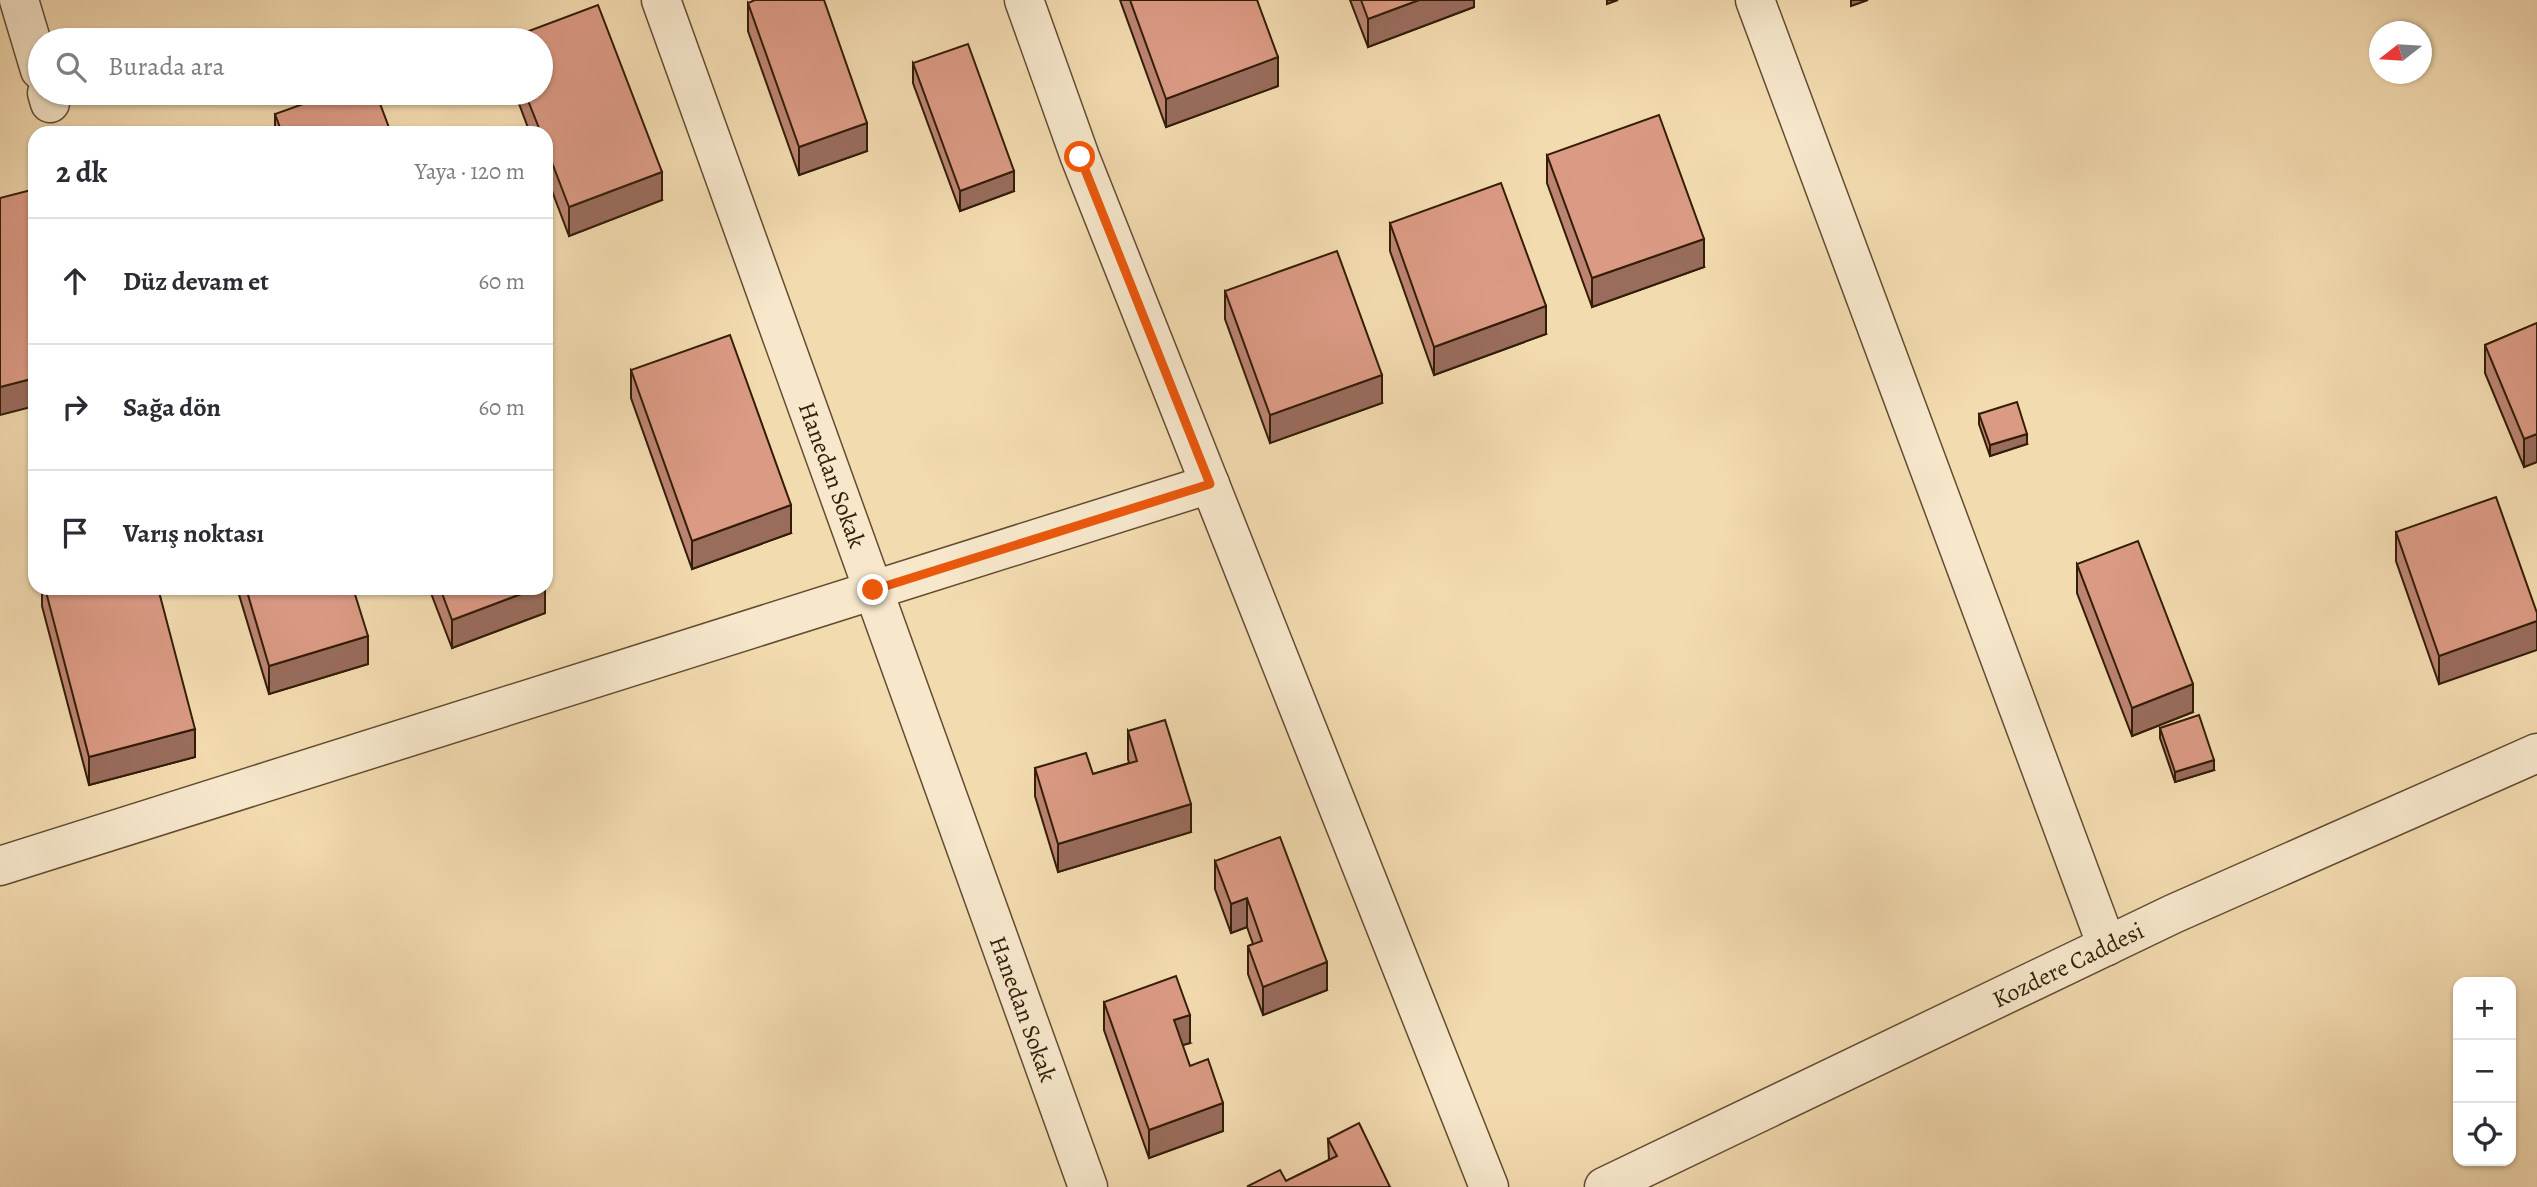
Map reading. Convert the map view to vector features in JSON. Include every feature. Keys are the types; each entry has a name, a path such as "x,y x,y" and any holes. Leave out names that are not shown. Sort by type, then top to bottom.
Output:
{"street":[{"path":"19,0 28,29"},
{"name":"Hanedan Sokak","path":"661,0 1088,1187"},
{"path":"1024,0 1080,157 1489,1187"},
{"path":"1755,0 2107,946"},
{"path":"0,866 1210,484"},
{"name":"Kozdere Caddesi","path":"1604,1187 2107,946 2537,753"}],"building":[{"path":"755,0 824,0 867,123 799,147 748,3"},
{"path":"1130,0 1257,0 1278,57 1166,99"},
{"path":"1361,0 1419,0 1368,19"},
{"path":"598,5 662,172 569,207 553,165 553,126 538,126 530,105 553,105 553,28 537,28"},
{"path":"968,44 1014,171 960,191 913,63"},
{"path":"300,105 380,105 388,126 279,126 275,114"},
{"path":"1659,115 1704,239 1592,278 1547,155"},
{"path":"1501,183 1546,306 1434,347 1390,223"},
{"path":"28,191 28,380 0,387 0,198"},
{"path":"1337,251 1382,375 1270,415 1225,291"},
{"path":"2537,323 2537,434 2524,439 2485,345"},
{"path":"730,335 791,505 692,541 631,370"},
{"path":"2017,402 2027,434 1990,445 1979,414"},
{"path":"2496,497 2537,613 2537,621 2439,656 2396,532"},
{"path":"2138,541 2193,684 2132,708 2077,564"},
{"path":"47,595 160,595 195,729 89,757"},
{"path":"248,595 355,595 368,636 269,666"},
{"path":"443,595 518,595 452,620"},
{"path":"2199,715 2214,760 2175,772 2160,728"},
{"path":"1165,720 1191,804 1058,844 1035,768 1086,753 1093,774 1137,761 1128,731"},
{"path":"1280,837 1327,962 1263,987 1248,946 1262,941 1247,898 1231,904 1215,861"},
{"path":"1176,976 1190,1015 1174,1020 1190,1066 1208,1059 1223,1103 1149,1130 1104,1002"},
{"path":"1359,1123 1390,1187 1248,1186 1280,1170 1286,1181 1337,1156 1328,1139"}],"route":[{"path":"873,590 1210,484 1080,157"}]}
